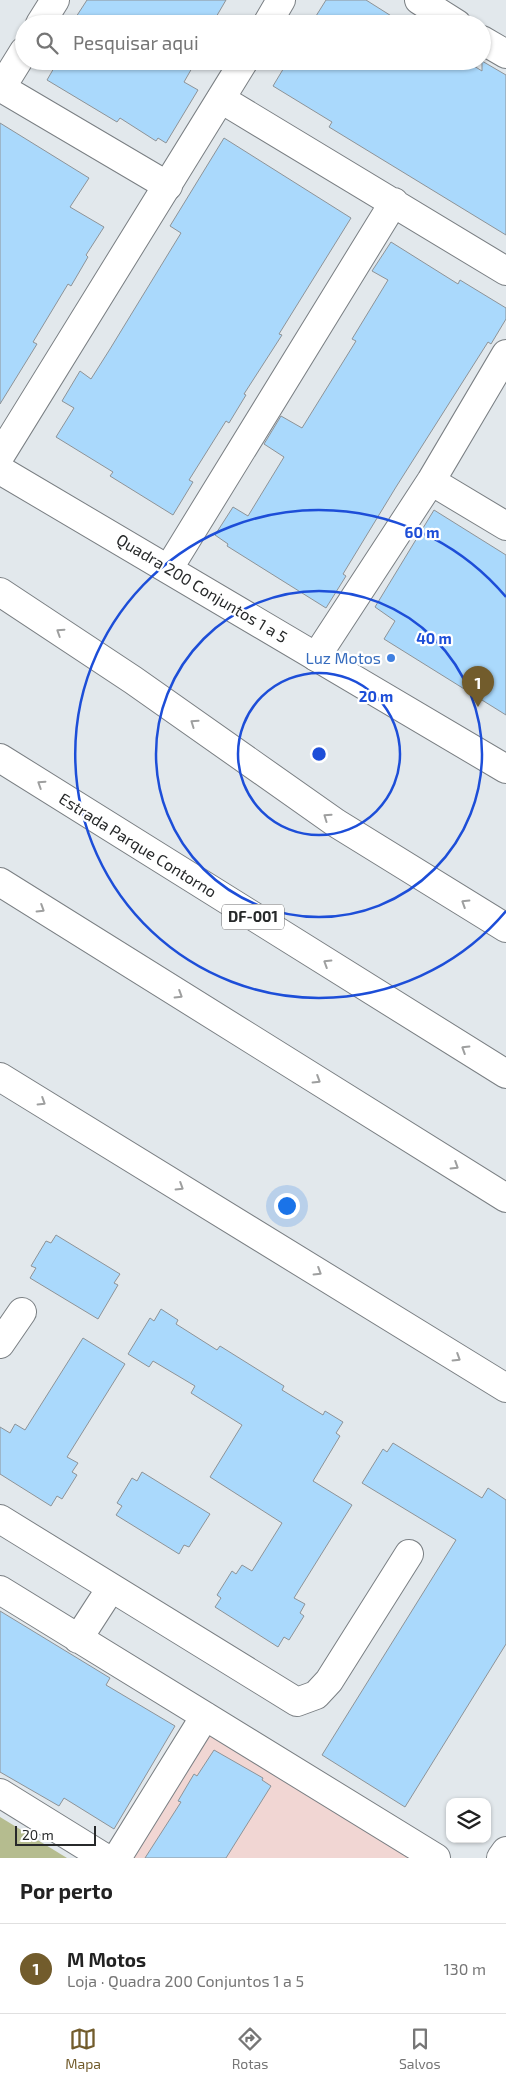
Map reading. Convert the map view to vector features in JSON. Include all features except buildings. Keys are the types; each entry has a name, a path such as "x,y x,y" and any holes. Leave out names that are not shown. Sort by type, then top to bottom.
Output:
{"main road":[{"path":"45,15 54,0"},
{"path":"273,15 282,0"},
{"path":"419,0 443,15"},
{"path":"491,45 506,54"},
{"path":"15,65 1,87 168,186"},
{"path":"0,456 239,70"},
{"path":"221,99 506,270"},
{"path":"170,568 394,202"},
{"path":"316,657 431,481 506,354"},
{"name":"Quadra 200 Conjuntos 1 a 5","path":"0,470 170,568 506,769"},
{"path":"431,481 506,526"},
{"path":"0,592 133,680 336,823 506,928"},
{"name":"Estrada Parque Contorno","path":"0,758 506,1074"},
{"path":"0,882 506,1198"},
{"path":"0,1076 506,1388"},
{"path":"0,1344 22,1312"},
{"path":"0,1519 297,1702 316,1695 329,1681 409,1554"},
{"path":"78,1639 111,1588"},
{"path":"0,1590 436,1858"},
{"path":"117,1858 205,1716"},
{"path":"0,1793 105,1858"},
{"path":"501,1858 506,1851"}],"shaded area":[{"path":"205,1727 427,1858 124,1858"}],"green space":[{"path":"0,1817 67,1858 0,1858"}],"place":[{"name":"Luz Motos","path":"391,658"},
{"name":"M Motos","path":"478,707"}]}
